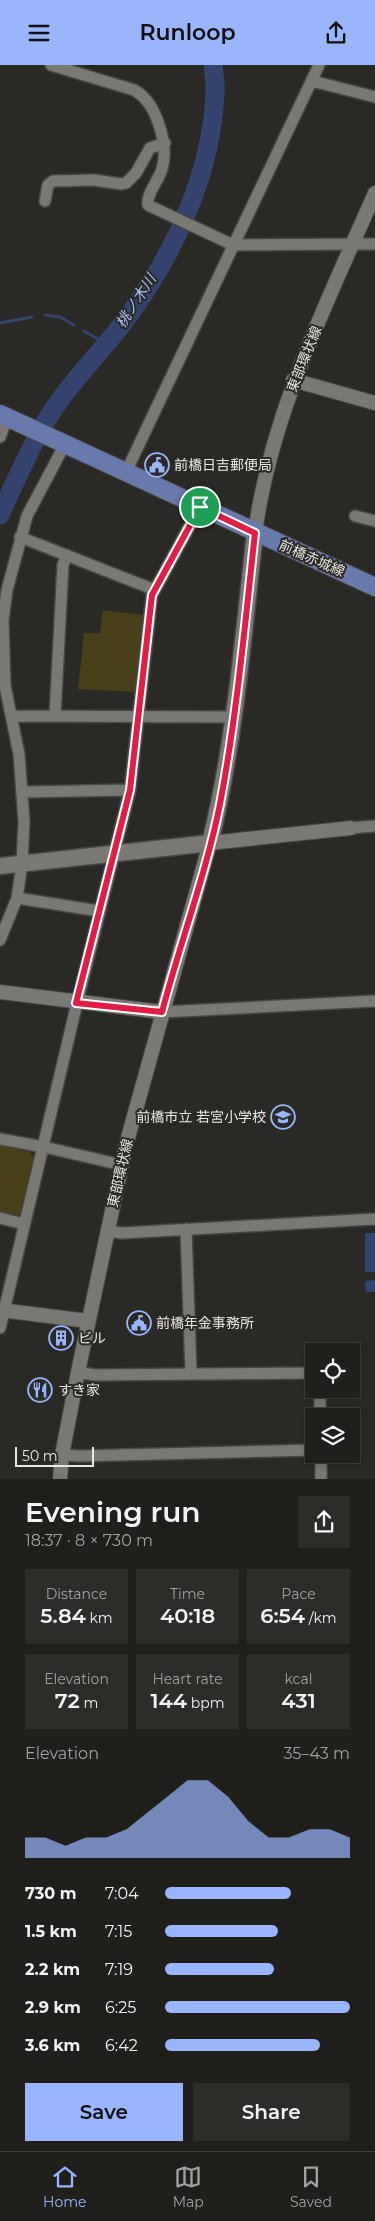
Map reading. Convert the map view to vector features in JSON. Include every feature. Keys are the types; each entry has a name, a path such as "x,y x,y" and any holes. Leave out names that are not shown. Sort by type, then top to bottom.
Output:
{"main road":[{"name":"前橋赤城線","path":"8,418 375,587"},
{"path":"2,866 210,843 220,804 233,717 255,533"}],"street":[{"path":"52,65 139,93 148,102 165,143 166,155 162,171 147,203 152,207 233,245 375,244"},
{"path":"126,472 319,65"},
{"path":"312,81 375,97"},
{"path":"45,201 48,185 53,181 94,180 126,183 136,173 150,148 165,143"},
{"name":"東部環状線","path":"255,533 260,495 293,381 375,193"},
{"path":"293,381 375,403"},
{"path":"0,437 8,418"},
{"path":"0,940 17,898 22,864 23,792 19,754 5,686 3,620 8,585 27,516 62,443"},
{"path":"0,1328 2,1311 44,1147 76,1003 130,790 151,602 155,590 200,507"},
{"path":"355,516 375,521"},
{"path":"20,537 155,590"},
{"path":"55,715 63,565 67,555"},
{"path":"11,716 139,715 233,717"},
{"path":"23,792 130,790"},
{"path":"210,843 375,826"},
{"name":"東部環状線","path":"60,1479 62,1455 88,1321 122,1165 162,1012 210,843"},
{"path":"17,898 99,911"},
{"path":"0,992 76,1003 162,1012 375,1001"},
{"path":"0,1139 122,1165"},
{"path":"0,1218 24,1224"},
{"path":"107,1231 122,1233 375,1219"},
{"path":"186,1229 191,1373"},
{"path":"2,1311 88,1321"},
{"path":"78,1372 94,1375 305,1373"},
{"path":"62,1455 305,1451"},
{"path":"321,1463 321,1479"}],"shaded area":[{"path":"103,610 144,615 135,692 78,689 84,633 100,633"},
{"path":"0,1145 30,1152 34,1158 20,1215 14,1219 0,1215"}],"water":[{"path":"365,1233 375,1233 375,1272 365,1272"},
{"path":"375,1280 375,1292 366,1292 365,1281"}],"waterway":[{"name":"桃ノ木川","path":"0,515 29,452 49,416 58,402 129,315 146,291 175,239 188,211 206,154 212,125 215,95 213,65"},
{"path":"45,315 60,317 74,325"},
{"path":"0,323 32,317"},
{"path":"84,331 105,343"}],"place":[{"name":"前橋日吉郵便局","path":"157,465"},
{"name":"前橋市立 若宮小学校","path":"283,1117"},
{"name":"前橋年金事務所","path":"139,1323"},
{"name":"ビル","path":"61,1338"},
{"name":"すき家","path":"40,1390"}],"route":[{"path":"200,507 255,533 242,649 220,804 162,1012 76,1003 130,790 152,595 200,507"}]}
